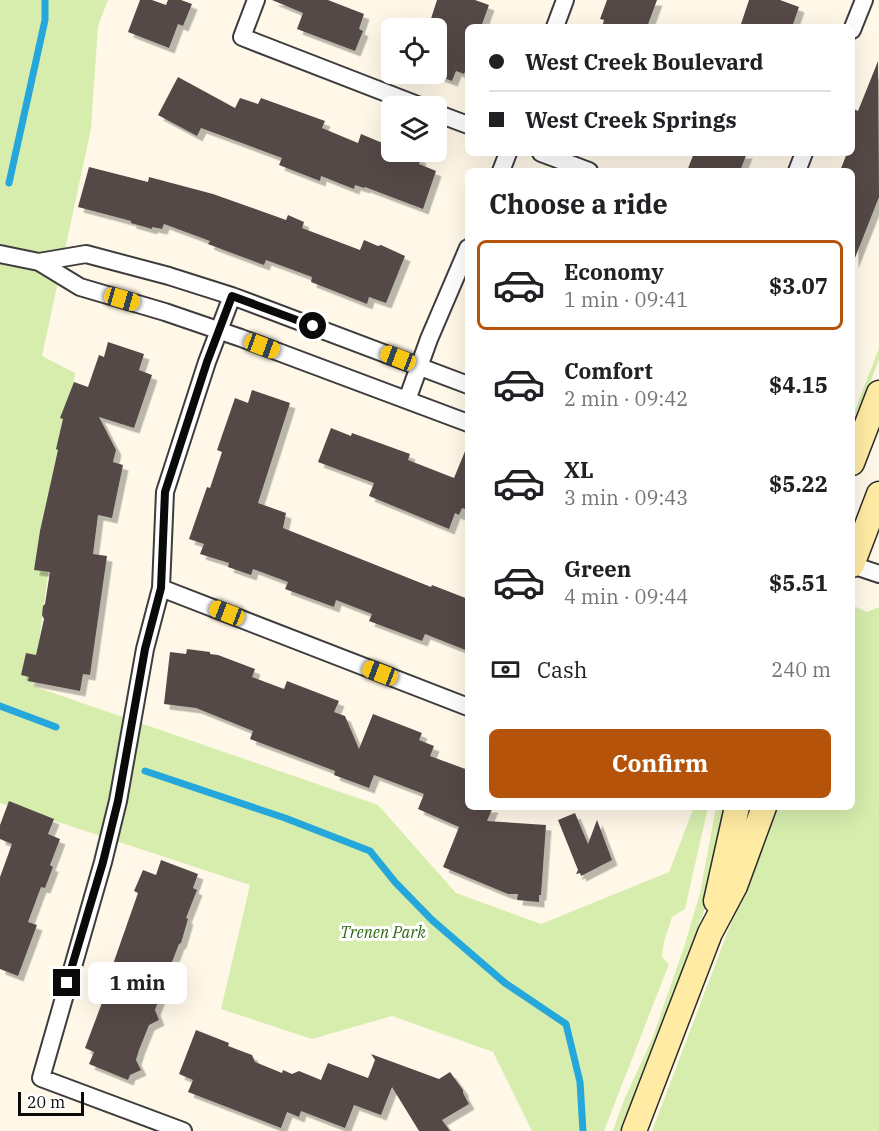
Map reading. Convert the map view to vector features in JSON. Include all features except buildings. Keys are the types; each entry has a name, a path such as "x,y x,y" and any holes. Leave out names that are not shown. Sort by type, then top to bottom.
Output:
{"street":[{"path":"256,0 242,37 394,96"},
{"path":"556,24 565,0"},
{"path":"854,24 864,0"},
{"path":"447,117 465,124"},
{"path":"549,156 581,168"},
{"path":"0,254 39,262 80,287 219,331 465,422"},
{"path":"39,262 86,254 169,276 232,296 465,384"},
{"path":"407,400 418,366 465,255"},
{"path":"183,1131 40,1078 103,862 118,801 145,649 161,588 165,492 232,296"},
{"path":"855,455 879,393"},
{"path":"855,558 879,494"},
{"path":"855,566 879,574"},
{"path":"161,588 465,706"},
{"path":"710,933 736,810"},
{"path":"634,1131 710,933 735,886 763,810"}],"green space":[{"name":"Trenen Park","path":"0,0 108,0 98,26 91,129 42,356 75,373 33,686 378,805 456,893 541,924 669,872 693,810 707,810 685,909 672,917 664,942 662,957 669,964 604,1131 532,1131 493,1052 392,1016 312,1039 221,1009 250,885 0,803"},
{"path":"879,348 879,360 855,421 855,410"},
{"path":"855,606 867,612 879,607 879,1131 652,1131 774,810 855,810"},
{"path":"715,810 726,810 707,903 620,1131 613,1131 624,1100 652,1039 700,893"}],"waterway":[{"path":"9,183 45,20 45,0"},
{"path":"0,706 56,727"},
{"path":"145,771 285,818 370,851 395,882 432,920 505,983 566,1024 580,1082 583,1131"}],"route":[{"path":"67,983 103,862 118,801 145,649 161,588 165,492 207,362 232,296 313,326"}]}
